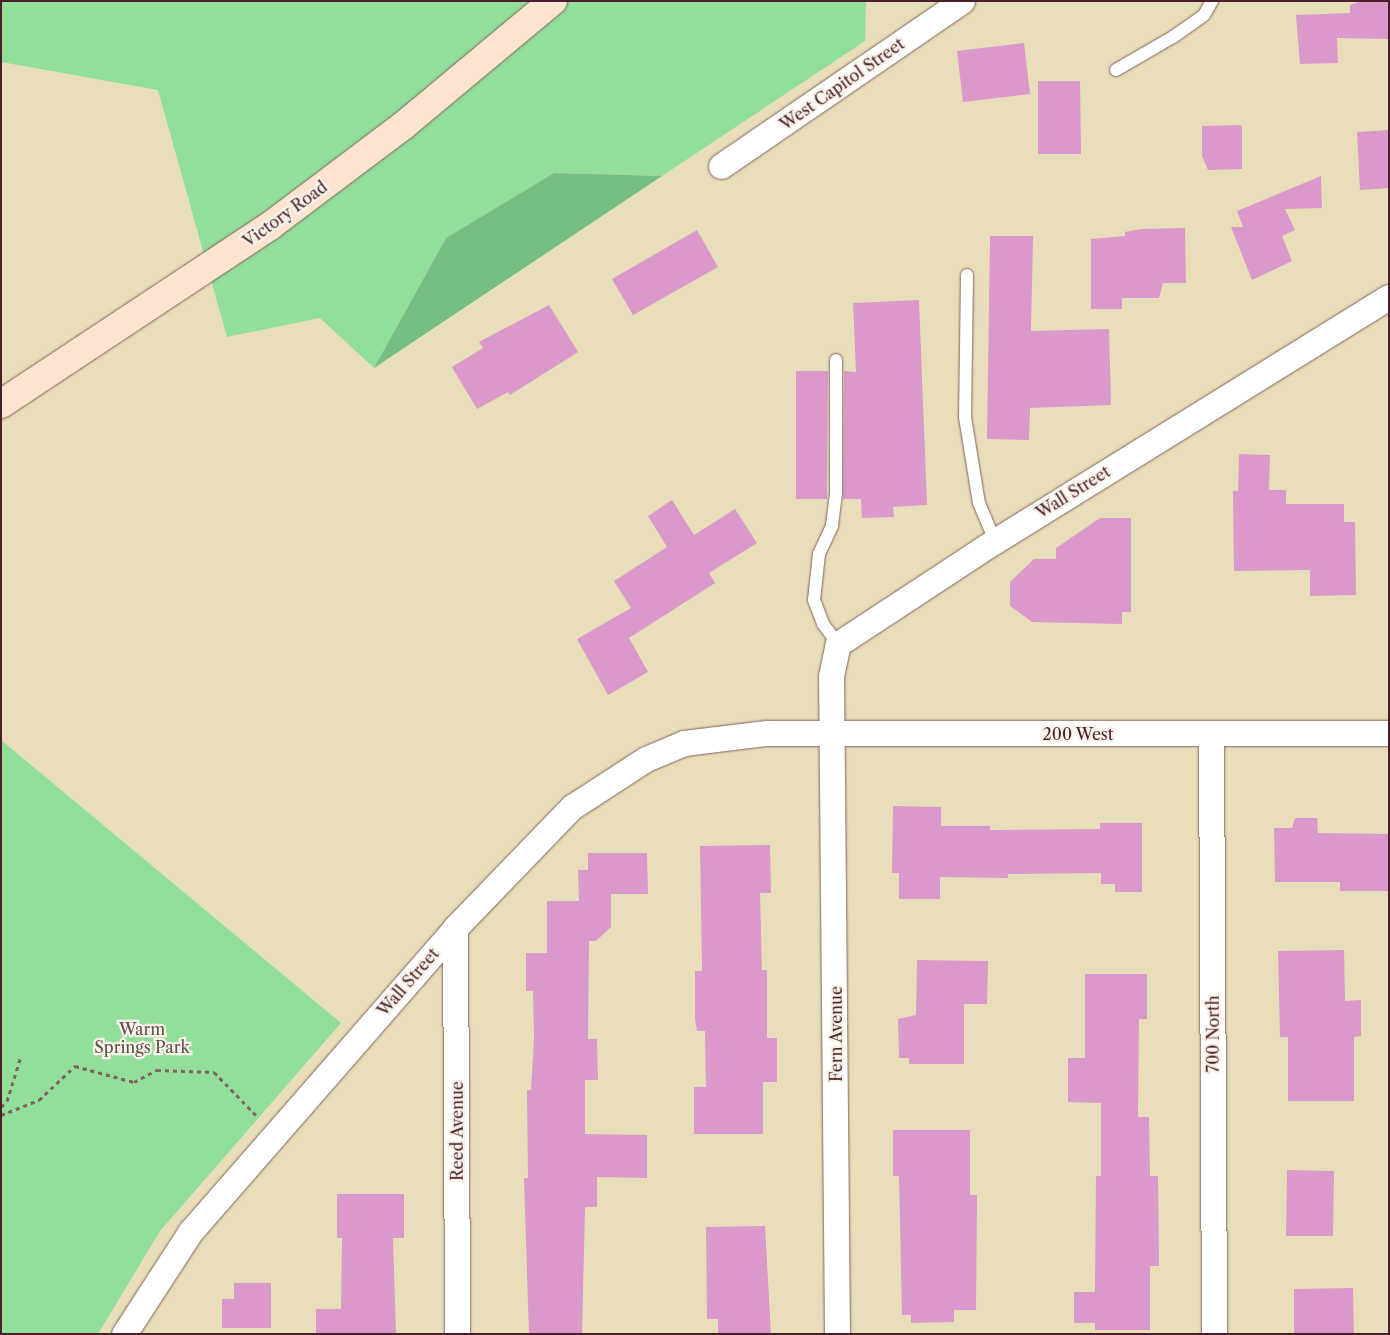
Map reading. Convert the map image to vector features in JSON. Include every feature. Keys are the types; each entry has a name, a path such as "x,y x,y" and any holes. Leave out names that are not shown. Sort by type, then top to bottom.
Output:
{"main road":[{"name":"Victory Road","path":"1,404 270,226 404,125 553,1"}],"street":[{"name":"West Capitol Street","path":"721,166 962,1"},
{"name":"Wall Street","path":"838,644 995,540 1389,298"},
{"path":"834,734 831,676 838,644"},
{"name":"Wall Street","path":"124,1334 191,1231 455,928 534,841 600,784 684,743 766,733"},
{"name":"200 West","path":"766,733 1389,733"},
{"name":"Fern Avenue","path":"834,734 837,1334"},
{"name":"700 North","path":"1211,734 1214,1334"},
{"name":"Reed Avenue","path":"455,928 458,1334"}],"lane":[{"path":"1116,70 1174,37 1204,15 1212,1"},
{"path":"966,275 965,417 979,503 995,540"},
{"path":"836,360 833,518 819,554 814,600 822,624 838,644"}],"path":[{"path":"1,1107 7,1101 21,1056"},
{"path":"1,1115 39,1100 75,1066 134,1082 157,1070 214,1072 256,1115 263,1107"}],"green space":[{"path":"1,1 866,1 865,41 662,176 554,173 446,238 374,368 320,318 227,337 158,90 1,62"},
{"path":"554,173 662,176 374,368 446,238"},
{"name":"Warm Springs Park","path":"1,740 341,1023 160,1231 98,1334 1,1334"}],"building":[{"path":"1363,1 1389,1 1389,39 1337,38 1338,63 1300,64 1296,15 1350,13 1350,5"},
{"path":"1024,43 1030,94 963,102 957,51"},
{"path":"1038,81 1080,81 1081,154 1038,154"},
{"path":"1202,126 1242,126 1242,169 1208,170 1202,156"},
{"path":"1389,130 1389,188 1360,190 1357,132"},
{"path":"1321,176 1322,208 1285,209 1295,230 1282,236 1292,261 1252,280 1231,227 1243,227 1237,211"},
{"path":"1185,228 1186,283 1163,283 1159,298 1122,298 1122,309 1091,309 1091,239 1125,236 1125,232 1141,229"},
{"path":"697,230 718,267 633,315 612,279"},
{"path":"990,236 1033,236 1031,331 1109,329 1111,405 1030,408 1029,440 987,439"},
{"path":"919,300 927,505 893,507 894,517 862,518 861,499 843,499 844,371 856,372 853,303"},
{"path":"549,305 578,352 510,395 508,392 477,409 452,367 483,348 479,342"},
{"path":"796,371 828,371 827,499 796,499"},
{"path":"1239,454 1270,455 1269,490 1286,490 1286,504 1344,504 1344,522 1355,522 1356,595 1310,596 1310,570 1234,571 1233,491 1238,491"},
{"path":"672,500 694,535 735,509 757,543 709,573 715,583 629,638 648,672 608,695 577,639 631,608 614,581 667,547 648,516"},
{"path":"1100,518 1131,518 1131,612 1122,612 1122,624 1032,622 1010,606 1010,582 1034,559 1056,559 1056,548"},
{"path":"893,806 941,807 941,826 990,826 990,830 1100,829 1100,823 1142,823 1142,892 1115,892 1115,884 1101,884 1101,873 1008,874 1008,878 940,877 940,899 899,899 899,873 892,873"},
{"path":"1295,818 1317,818 1318,833 1389,834 1389,891 1340,891 1340,882 1275,882 1274,828 1292,828"},
{"path":"770,845 771,893 760,893 762,970 767,970 767,1038 777,1038 777,1082 763,1082 763,1134 694,1134 694,1087 706,1087 705,1031 697,1031 695,1019 695,971 702,971 700,846"},
{"path":"588,853 647,853 648,894 611,894 611,927 596,941 589,941 588,1039 597,1039 598,1080 585,1080 585,1134 647,1135 647,1178 597,1177 597,1207 585,1207 582,1334 529,1334 524,1178 528,1178 527,1090 531,1090 534,1039 533,991 526,991 526,953 547,953 547,901 579,901 578,870 588,870"},
{"path":"1344,950 1345,1001 1361,1000 1361,1036 1354,1037 1354,1101 1288,1101 1288,1037 1280,1037 1278,951"},
{"path":"917,960 988,961 987,1004 964,1004 964,1064 909,1064 909,1058 899,1058 898,1019 916,1015"},
{"path":"1085,974 1147,974 1147,1019 1139,1019 1138,1117 1149,1117 1150,1176 1158,1176 1159,1266 1150,1266 1150,1330 1095,1330 1095,1323 1074,1323 1074,1292 1095,1292 1096,1176 1101,1176 1101,1103 1068,1102 1068,1058 1085,1058"},
{"path":"893,1130 970,1130 970,1195 977,1195 976,1310 954,1310 954,1322 911,1323 911,1315 902,1315 899,1176 893,1176"},
{"path":"1287,1170 1334,1171 1333,1236 1286,1236"},
{"path":"337,1194 404,1194 404,1238 393,1238 396,1334 316,1334 316,1309 341,1309 342,1238 337,1238"},
{"path":"765,1226 771,1334 718,1334 718,1319 707,1319 706,1227"},
{"path":"234,1283 271,1283 271,1328 222,1328 222,1299 234,1299"},
{"path":"1353,1288 1354,1334 1294,1334 1294,1289"}]}
